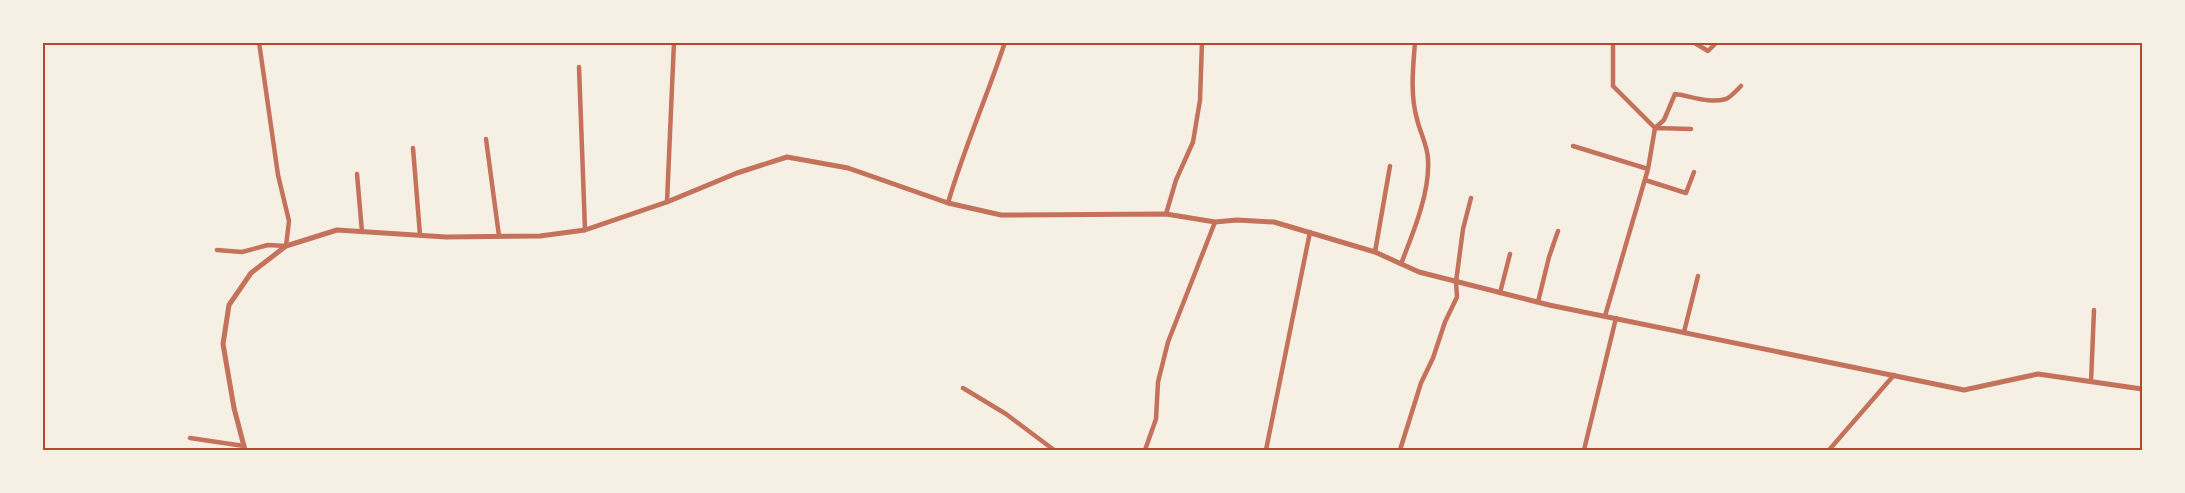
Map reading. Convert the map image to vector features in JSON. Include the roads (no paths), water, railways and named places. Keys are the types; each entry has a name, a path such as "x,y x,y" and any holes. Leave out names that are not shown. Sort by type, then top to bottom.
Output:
{"street":[{"path":"259,42 278,174 289,221 286,246"},
{"path":"667,202 674,42"},
{"path":"948,203 958,167 977,124 1004,42"},
{"path":"1166,214 1176,180 1193,142 1200,100 1202,42"},
{"path":"1401,264 1417,222 1429,161 1427,148 1416,118 1412,80 1415,42"},
{"path":"1613,42 1613,86 1655,128 1691,129"},
{"path":"1693,42 1708,51 1717,42"},
{"path":"579,67 584,230"},
{"path":"1605,316 1648,169 1655,128 1664,120 1675,94 1692,96 1704,101 1727,98 1741,86"},
{"path":"486,139 499,236"},
{"path":"1573,146 1648,169"},
{"path":"412,148 420,235"},
{"path":"190,438 244,448 234,408 223,344 230,305 251,273 286,246 337,230 420,235 499,236 540,236 584,230 667,202 737,173 787,157 848,168 948,203 1001,215 1166,214 1214,222 1236,220 1274,222 1375,252 1419,272 1500,293 1964,390 2038,374 2142,389"},
{"path":"1375,252 1390,166"},
{"path":"1645,180 1686,193 1694,172"},
{"path":"357,174 362,232"},
{"path":"1400,450 1421,383 1457,297 1456,282 1463,229 1472,198"},
{"path":"1145,450 1156,419 1158,382 1168,342 1214,222"},
{"path":"1538,302 1549,257 1558,231"},
{"path":"1266,450 1310,232"},
{"path":"217,250 242,252 268,245 286,246"},
{"path":"1500,293 1510,254"},
{"path":"1684,332 1698,276"},
{"path":"2091,382 2094,310"},
{"path":"1584,450 1616,318"},
{"path":"1829,450 1894,375"},
{"path":"964,388 1006,414 1054,450"}]}
